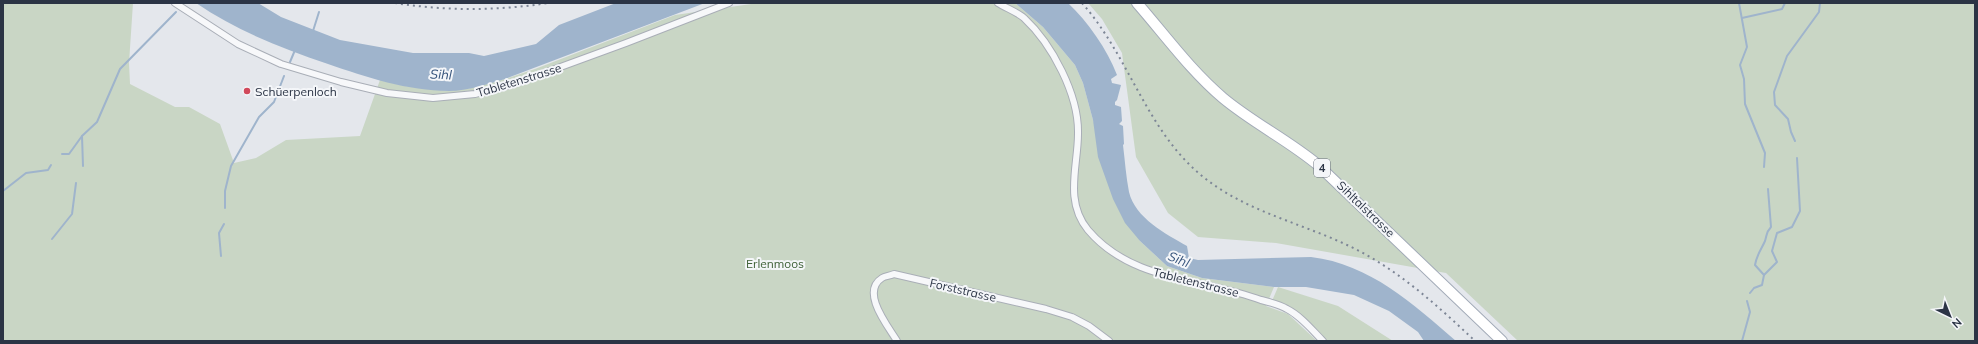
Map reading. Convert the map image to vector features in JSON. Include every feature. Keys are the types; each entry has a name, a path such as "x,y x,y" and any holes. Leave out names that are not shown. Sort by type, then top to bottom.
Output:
{"main road":[{"name":"Sihltalstrasse","path":"1137,3 1185,61 1211,88 1238,110 1292,145 1318,165 1502,341"}],"street":[{"name":"Tabletenstrasse","path":"175,3 238,44 281,64 341,82 387,93 433,98 475,94 514,84 568,66 729,3"},
{"name":"Tabletenstrasse","path":"998,3 1023,18 1040,38 1061,69 1070,89 1078,131 1074,164 1073,192 1077,212 1086,228 1100,243 1116,256 1131,264 1183,281 1249,295 1287,309 1307,324 1323,341"},
{"name":"Forststrasse","path":"897,341 882,317 873,298 874,286 882,278 894,274 1046,309 1072,317 1089,326 1109,341"}],"green space":[{"name":"Erlenmoos","path":"3,3 133,3 129,63 130,84 175,107 189,107 220,124 234,163 256,158 286,140 360,136 380,80 405,86 449,91 471,88 535,69 675,15 758,3 1015,3 1043,27 1075,65 1083,83 1093,120 1140,241 1167,266 1202,278 1274,287 1266,306 1288,314 1317,341 3,341"},
{"path":"1088,3 1975,3 1975,341 1518,341 1446,273 1276,243 1198,237 1168,213 1136,157 1122,53 1102,19"},
{"path":"1278,287 1338,306 1393,341 1324,341 1305,320 1272,301"}],"water":[{"name":"Sihl","path":"196,3 258,3 281,17 340,40 413,53 469,53 484,56 536,44 559,25 616,3 705,3 505,79 470,89 449,91 418,89 403,86 357,74 311,58 276,45 243,30"},
{"name":"Sihl","path":"1015,3 1068,3 1096,36 1108,55 1117,75 1111,79 1112,83 1121,85 1115,105 1121,107 1122,121 1119,124 1123,126 1126,175 1132,201 1144,217 1152,224 1187,246 1189,258 1198,260 1311,257 1332,261 1352,268 1390,288 1424,313 1456,341 1424,341 1418,332 1389,311 1354,295 1306,287 1274,287 1202,278 1167,266 1140,241 1125,223 1113,199 1098,157 1093,120 1083,83 1075,65 1043,27"}],"waterway":[{"path":"1739,3 1747,47 1740,65 1744,79 1745,104 1765,153 1764,167"},
{"path":"1742,18 1782,9 1785,3"},
{"path":"1795,141 1788,119 1775,105 1774,92 1787,56 1819,12 1820,3"},
{"path":"83,166 82,136 97,122 120,69 176,12"},
{"path":"313,31 319,12"},
{"path":"290,62 295,50"},
{"path":"225,208 225,191 231,166 259,117 274,102 284,76"},
{"path":"62,154 69,154 82,136"},
{"path":"1764,275 1777,262 1772,251 1777,233 1792,227 1800,211 1797,158"},
{"path":"3,191 26,173 48,170 51,165"},
{"path":"52,239 72,214 76,183"},
{"path":"1750,293 1754,288 1762,285 1764,275 1755,265 1767,232 1771,227 1768,189"},
{"path":"221,256 219,233 224,224"},
{"path":"1742,341 1750,312 1747,301"}],"railway":[{"path":"395,3 452,9 510,8 548,3"},
{"path":"1082,3 1113,46 1166,137 1183,158 1202,176 1219,188 1254,207 1347,245 1382,264 1415,288 1475,341"}],"place":[{"name":"Schüerpenloch","path":"247,91"}]}
